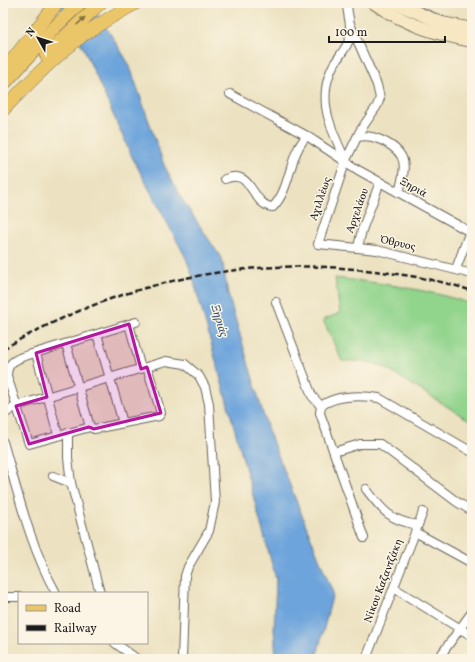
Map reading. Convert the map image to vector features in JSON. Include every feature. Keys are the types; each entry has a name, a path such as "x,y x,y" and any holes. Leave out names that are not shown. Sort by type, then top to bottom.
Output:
{"main road":[{"path":"3,72 57,3"},
{"path":"3,85 56,26 80,3"},
{"path":"69,39 136,3"},
{"path":"374,3 410,24 434,33 472,41"},
{"path":"395,3 442,23 472,29"},
{"path":"3,109 33,69 69,39 98,5"}],"street":[{"path":"346,160 332,133 326,112 325,98 333,66 349,40 350,24 347,3"},
{"name":"Αχιλλέως","path":"318,244 346,160 358,137 378,106 380,96 377,85 350,24"},
{"name":"Ξηριά","path":"230,94 307,136 399,193 471,232"},
{"path":"225,179 235,177 244,179 264,206 273,206 282,194 298,148 307,136"},
{"path":"358,137 372,136 398,150 402,155 405,170 399,193"},
{"name":"Αρχελάου","path":"358,247 362,230 380,182"},
{"path":"456,269 471,232"},
{"name":"Όθρυος","path":"318,244 358,247 472,274"},
{"path":"276,302 312,396 321,406"},
{"path":"132,323 144,368 161,413 159,416 94,430 90,427 68,432 28,444 7,376 8,367 14,360 97,334 132,323"},
{"path":"97,334 123,423"},
{"path":"66,344 90,427"},
{"path":"36,353 58,435"},
{"path":"3,415 16,406 166,361 185,364 199,376 205,387 209,404 215,502 209,531 188,567 185,576 182,659"},
{"path":"321,406 333,399 364,396 379,398 472,452"},
{"path":"321,406 320,413 364,538"},
{"path":"68,432 68,458 71,483 100,592"},
{"path":"3,442 28,526 41,562 56,592"},
{"path":"334,452 360,444 380,444 457,502 472,511"},
{"path":"54,476 71,483"},
{"path":"366,489 386,513 400,522 416,528 472,563"},
{"name":"Νίκου Καζαντζάκη","path":"366,659 423,512"},
{"path":"394,588 472,636"},
{"path":"3,596 18,597"},
{"path":"438,659 472,612"},
{"path":"116,644 137,659"}],"highlighted area":[{"path":"129,324 141,369 147,367 161,413 94,429 89,427 29,444 16,406 47,397 36,353"}],"green space":[{"path":"335,278 404,287 438,294 472,304 465,316 465,329 472,340 472,422 382,366 363,361 342,361 323,320 340,313"}],"water":[{"name":"Ξηριάς","path":"57,3 91,3 129,64 164,165 183,201 222,259 228,294 268,430 333,593 316,659 276,659 274,629 276,579 191,271 185,256 132,157 83,47"}],"railway":[{"path":"3,349 46,326 91,306 136,291 182,279 229,271 277,267 325,267 374,271 424,278 472,291"}]}
